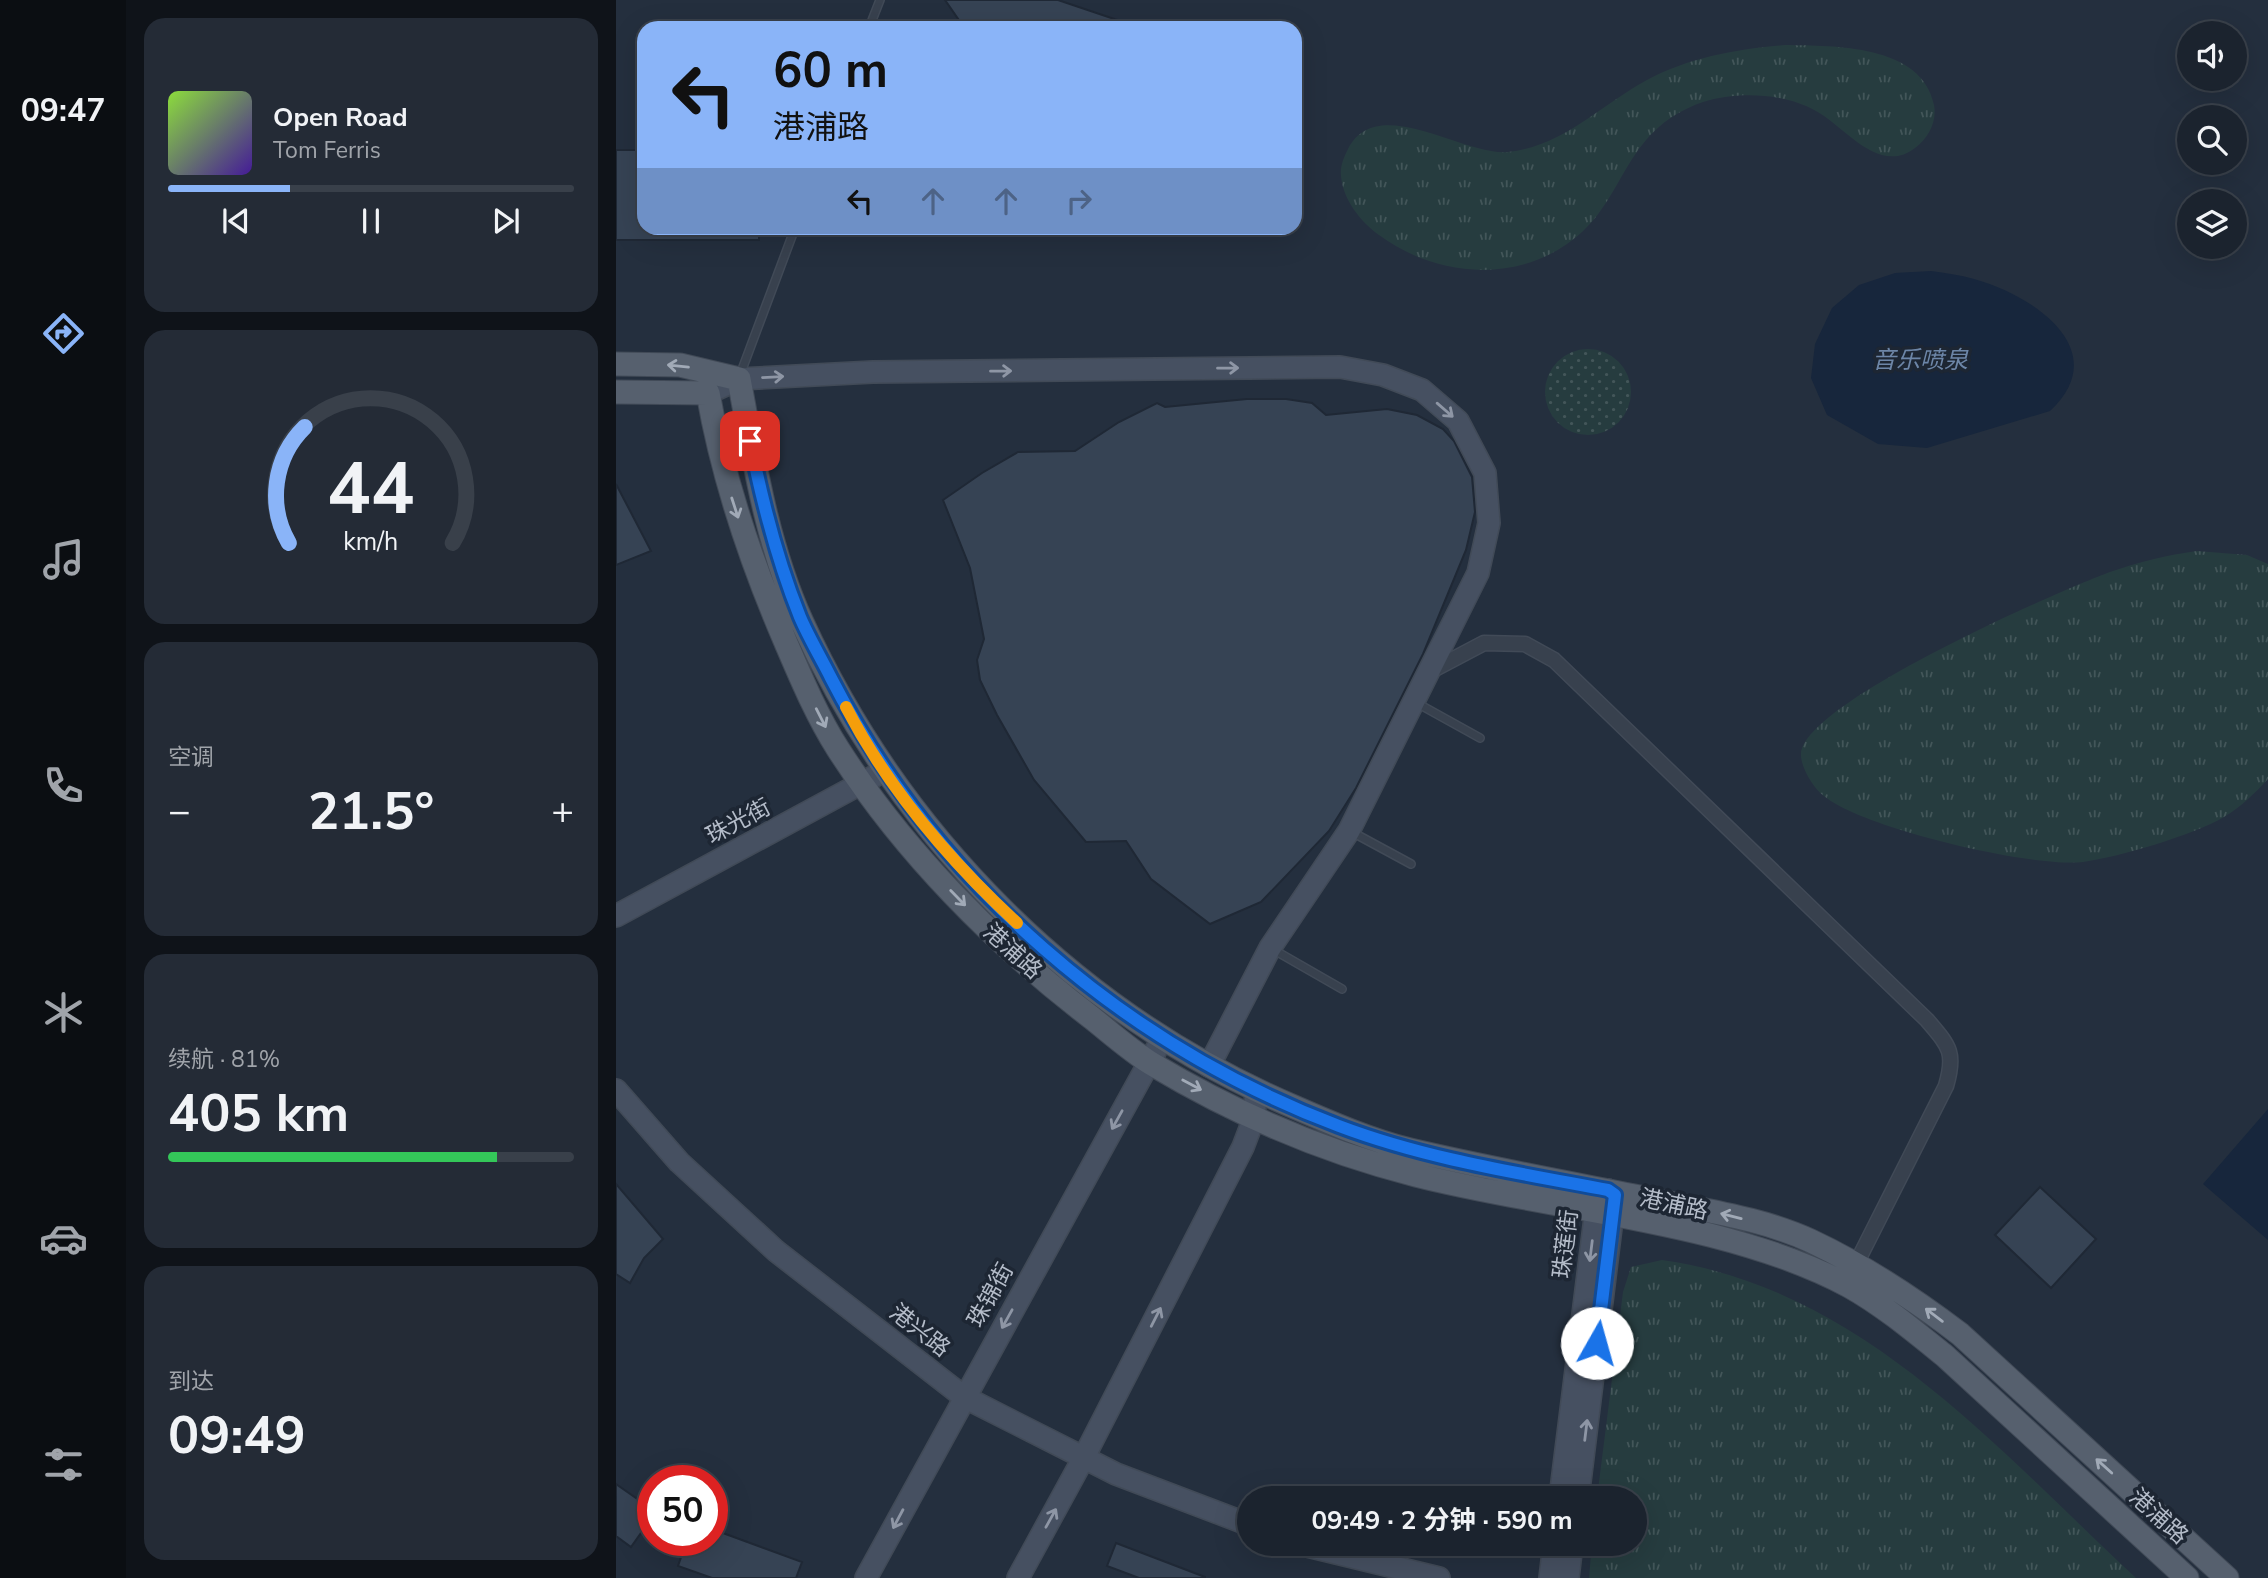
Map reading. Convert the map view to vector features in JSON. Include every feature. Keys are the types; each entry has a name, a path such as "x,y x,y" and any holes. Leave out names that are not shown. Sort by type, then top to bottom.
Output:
{"main road":[{"path":"616,365 680,365 739,379 873,372 1340,368 1383,375 1422,390 1458,421 1485,473 1489,523 1478,573 1349,831 1270,948 1209,1066"},
{"path":"616,392 708,393 739,379"},
{"name":"港浦路","path":"739,379 765,508 797,608 853,721 913,811 1000,907 1062,965 1162,1040 1256,1091 1339,1126 1405,1148 1766,1225 1810,1241 1917,1302 1960,1334 2221,1576"},
{"name":"港浦路","path":"708,393 731,495 760,583 835,745 862,785 912,847 984,925 1061,995 1149,1062 1254,1118 1314,1143 1413,1175 1739,1244 1849,1286 1903,1322 1945,1356 2186,1578"},
{"name":"珠光街","path":"616,916 884,771"},
{"name":"珠锦街","path":"866,1578 1162,1040"},
{"name":"港兴路","path":"616,1090 679,1162 776,1251 964,1397 1083,1459 1237,1520"},
{"path":"1018,1578 1083,1459 1243,1147 1254,1118 1256,1091"},
{"name":"珠莲街","path":"1579,1486 1604,1215 1598,1194 1608,1190"},
{"name":"珠莲街","path":"1562,1486 1604,1215"},
{"path":"1348,1556 1439,1578"},
{"path":"1550,1578 1553,1556"},
{"path":"1568,1578 1571,1556"}],"street":[{"path":"1429,672 1484,643 1525,643 1554,660 1927,1020 1945,1041 1953,1063 1947,1086 1855,1266"}],"lane":[{"path":"872,21 880,0"},
{"path":"739,379 792,235"},
{"path":"1415,701 1480,738"},
{"path":"1349,831 1411,864"},
{"path":"1270,948 1342,989"}],"green space":[{"path":"1786,45 1827,46 1873,52 1894,59 1912,70 1926,85 1934,105 1933,123 1928,134 1915,148 1902,155 1888,156 1862,146 1827,118 1790,100 1746,95 1703,102 1676,115 1655,131 1639,149 1602,209 1587,227 1567,244 1545,257 1497,269 1472,270 1447,266 1400,249 1366,224 1354,210 1342,185 1341,172 1348,149 1361,133 1379,126 1400,126 1489,151 1508,152 1547,142 1647,80 1680,65 1714,55"},
{"path":"1588,349 1612,356 1624,368 1631,392 1624,416 1612,428 1588,435 1564,428 1552,416 1545,392 1552,368 1564,356"},
{"path":"2197,551 2247,555 2268,564 2268,779 2224,817 2175,838 2098,859 2059,862 2026,859 1949,843 1873,821 1824,796 1809,778 1801,755 1812,733 1842,707 1885,679 1990,624 2083,583 2142,562"},
{"path":"1662,1260 1734,1276 1800,1303 1863,1339 1922,1381 1977,1428 2136,1578 1589,1578 1591,1556 1647,1556 1647,1486 1599,1486 1623,1292 1631,1267"}],"water":[{"name":"音乐喷泉","path":"1931,271 1969,278 1997,287 2041,312 2058,328 2070,347 2074,367 2068,388 2050,411 1927,448 1878,444 1827,415 1811,378 1815,344 1832,308 1859,285 1895,273"},
{"path":"2268,1109 2268,1240 2203,1184"}],"building":[{"path":"945,0 1058,0 1120,21 960,21"},
{"path":"616,150 637,150 637,235 759,235 759,240 616,240"},
{"path":"1247,399 1286,399 1312,403 1326,415 1387,409 1417,415 1443,429 1454,441 1472,477 1475,512 1466,550 1423,654 1356,788 1329,831 1261,902 1210,924 1151,879 1126,841 1086,842 1034,780 980,680 977,660 984,639 970,568 943,500 1018,452 1075,451 1119,422 1157,403 1165,407"},
{"path":"616,484 651,551 616,565"},
{"path":"616,1184 663,1239 644,1258 630,1283 616,1274"},
{"path":"2040,1187 2096,1239 2051,1288 1995,1235"},
{"path":"616,1484 637,1499 637,1539 631,1547 616,1536"},
{"path":"728,1535 802,1562 796,1578 712,1578 678,1566 681,1556 728,1556"},
{"path":"1116,1543 1205,1578 1139,1578 1107,1566"}],"slow traffic":[{"path":"846,707 884,771 913,811 1017,923"}],"route":[{"path":"750,441 775,547 801,620 853,721 913,811 1000,907 1062,965 1116,1008 1162,1040 1256,1091 1339,1126 1405,1148 1500,1170 1608,1190 1615,1195 1597,1343"}]}
